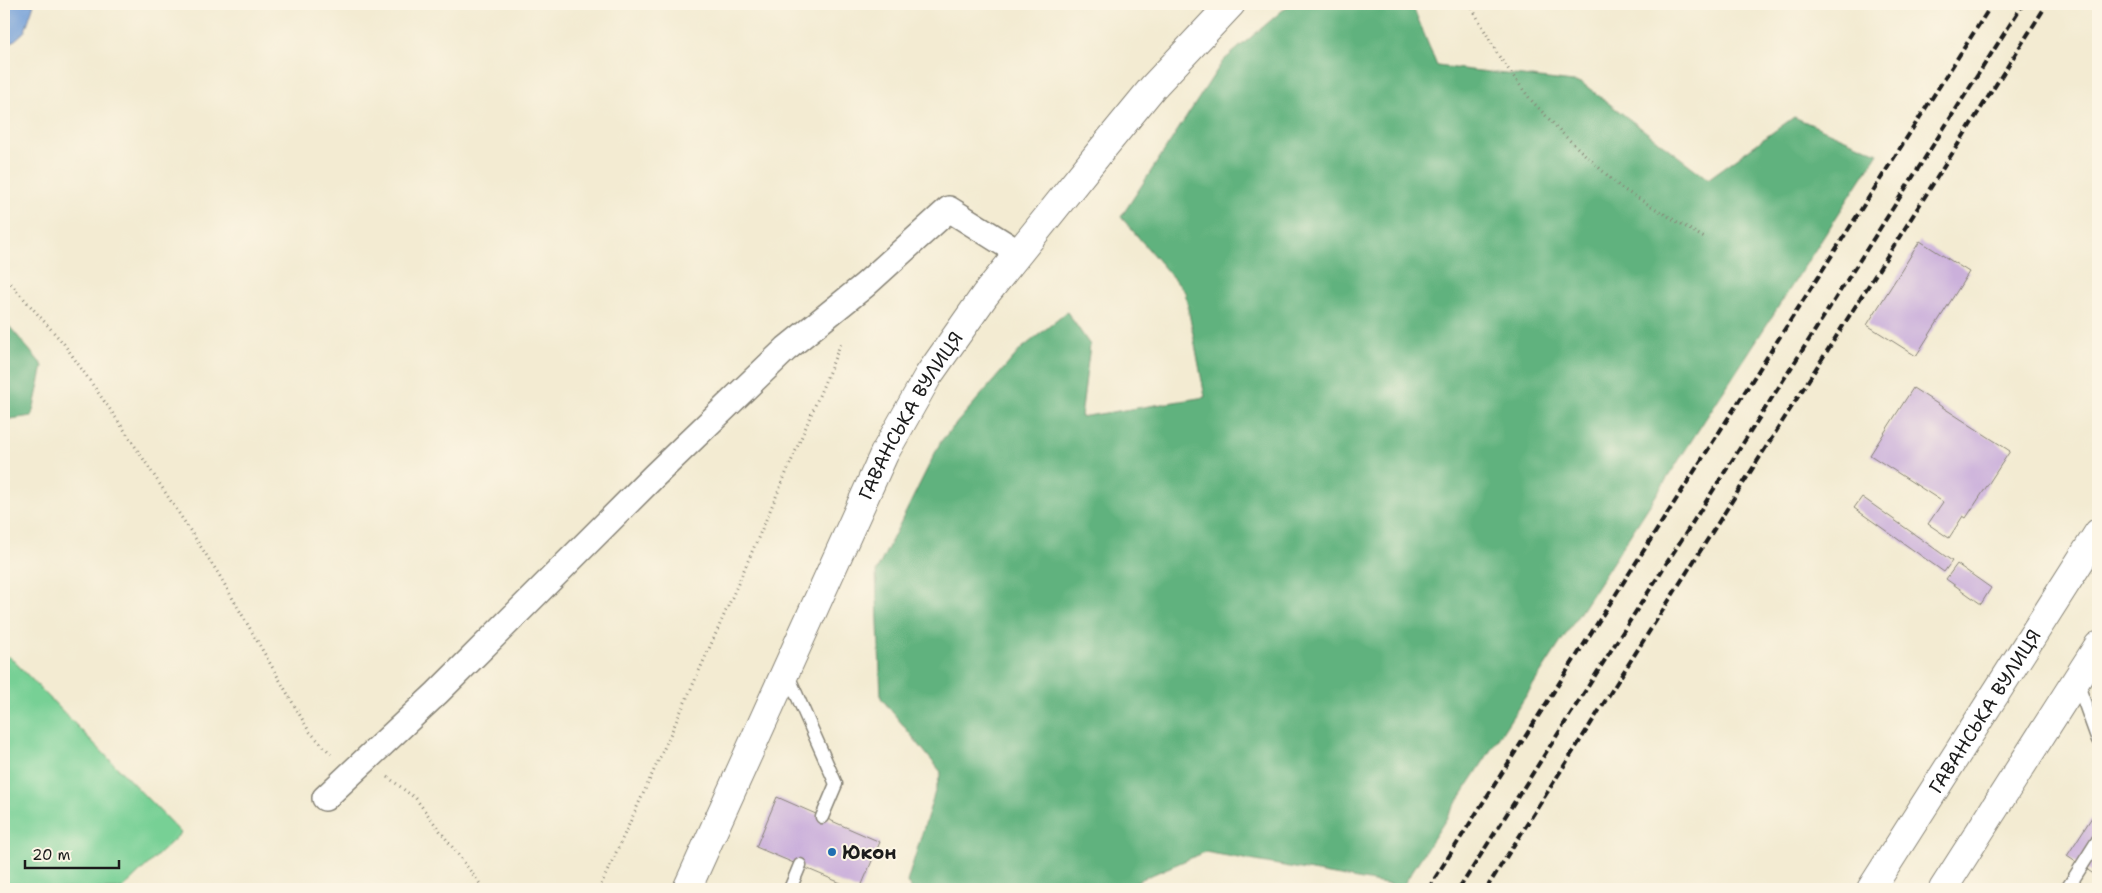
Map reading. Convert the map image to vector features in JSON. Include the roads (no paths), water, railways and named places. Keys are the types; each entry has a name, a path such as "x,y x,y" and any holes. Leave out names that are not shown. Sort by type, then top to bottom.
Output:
{"main road":[{"name":"ГАВАНСЬКА ВУЛИЦЯ","path":"687,889 884,454 928,376 985,295 1153,87 1231,4"},
{"name":"ГАВАНСЬКА ВУЛИЦЯ","path":"1871,889 2098,533"},
{"path":"1943,889 2098,646"}],"street":[{"path":"325,798 436,693 654,476 786,349 865,285 949,209 1019,253"}],"lane":[{"path":"785,670 836,784 822,817"},
{"path":"2077,680 2098,740"},
{"path":"2067,889 2098,840"},
{"path":"790,889 800,865"}],"water":[{"path":"4,4 34,4 25,31 4,50"}],"railway":[{"path":"1428,889 1992,4"},
{"path":"1459,889 2023,4"},
{"path":"1486,889 2047,4"}],"place":[{"name":"Юкон","path":"832,852"}]}
